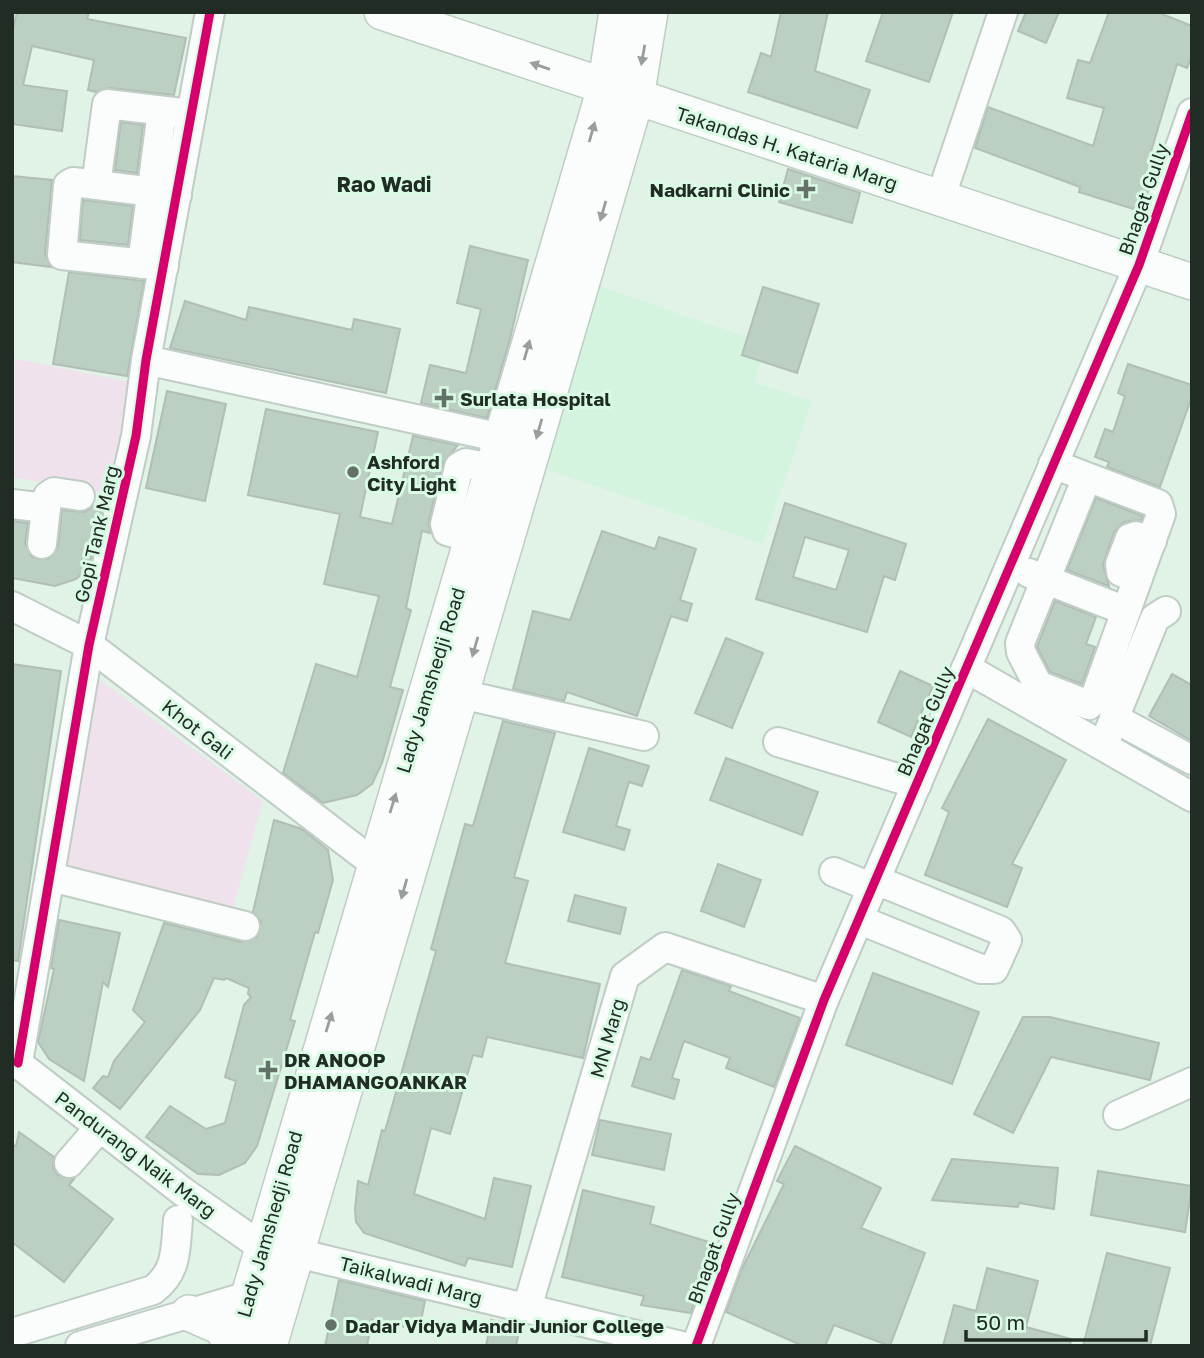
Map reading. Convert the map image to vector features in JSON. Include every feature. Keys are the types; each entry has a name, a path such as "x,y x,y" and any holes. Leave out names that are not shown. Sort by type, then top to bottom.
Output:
{"main road":[{"name":"Takandas H. Kataria Marg","path":"382,12 1192,282"},
{"name":"Lady Jamshedji Road","path":"269,1346 461,694 620,93 617,12"},
{"name":"Lady Jamshedji Road","path":"233,1346 497,453 650,12"},
{"path":"176,1317 221,1327 233,1346"}],"street":[{"name":"Gopi Tank Marg","path":"15,1061 51,877 89,645 136,436 146,360 153,265 164,194 191,114 210,12"},
{"path":"940,199 1003,12"},
{"path":"96,185 107,104 191,114"},
{"path":"153,265 62,255 69,183 164,194 162,111"},
{"name":"Bhagat Gully","path":"696,1346 824,1000 1139,265 1192,113"},
{"path":"146,360 497,453"},
{"path":"1054,464 1158,504 1161,514 1094,700 1089,705 1082,705 1038,685 1021,652 1020,642 1087,477"},
{"path":"42,544 47,496 54,492 80,496"},
{"path":"12,504 46,508"},
{"path":"1010,566 1126,611"},
{"name":"Khot Gali","path":"12,606 89,645 375,864"},
{"path":"1103,746 1155,618 1166,611"},
{"path":"966,668 1192,796"},
{"path":"461,694 644,736"},
{"path":"1114,718 1192,760"},
{"path":"778,742 917,784"},
{"path":"834,872 904,891 1001,931 1006,940 995,969 990,971 860,920"},
{"path":"51,877 245,926"},
{"path":"887,932 904,891"},
{"name":"MN Marg","path":"527,1308 625,976 665,947 824,1000"},
{"name":"Pandurang Naik Marg","path":"15,1061 182,1191 262,1247"},
{"path":"1118,1115 1192,1082"},
{"path":"69,1163 100,1127"},
{"path":"12,1333 153,1290 167,1279 172,1269 178,1220"},
{"name":"Taikalwadi Marg","path":"262,1247 292,1269 527,1308 682,1346"},
{"path":"80,1346 247,1296 292,1269"},
{"path":"153,1290 176,1317"}],"shaded area":[{"path":"579,279 767,344 754,382 812,401 763,544 516,459"},
{"path":"12,358 134,383 116,496 12,477"},
{"path":"92,674 263,801 232,912 65,872"}],"building":[{"path":"17,12 89,12 87,19 186,38 174,95 109,88 96,92 88,90 94,60 32,46 23,85 67,91 62,131 12,124 12,33"},
{"path":"781,12 828,12 815,71 870,90 857,128 748,92 761,53 771,57"},
{"path":"883,12 953,12 929,82 866,61"},
{"path":"1026,12 1059,12 1046,43 1018,31"},
{"path":"1109,12 1157,12 1192,26 1192,56 1187,68 1177,64 1150,155 1159,158 1140,211 1079,192 1080,187 975,148 988,107 1093,146 1104,108 1067,98 1078,60 1090,63"},
{"path":"121,122 143,125 137,173 115,170"},
{"path":"788,169 860,193 852,223 779,202"},
{"path":"12,176 52,180 45,254 51,267 12,262"},
{"path":"83,200 133,206 128,245 80,240"},
{"path":"470,246 528,260 510,339 487,418 421,403 430,365 466,373 481,309 457,303"},
{"path":"69,272 144,281 127,376 53,364"},
{"path":"763,287 819,304 797,373 742,355"},
{"path":"185,301 246,320 249,307 352,330 354,319 400,329 386,393 170,348"},
{"path":"1128,364 1192,385 1192,396 1160,487 1107,467 1109,462 1095,457 1105,429 1113,432 1125,396 1118,393"},
{"path":"167,391 226,404 205,501 146,488"},
{"path":"266,409 378,432 360,517 392,524 413,436 458,445 443,463 429,520 430,533 422,531 406,608 411,610 390,687 403,690 382,763 372,784 357,795 323,803 283,773 316,664 357,677 379,596 324,584 340,514 248,495"},
{"path":"1096,498 1143,516 1141,520 1124,522 1114,532 1103,565 1109,586 1067,570"},
{"path":"785,503 906,544 895,580 884,576 867,632 756,599","holes":["805,537 849,550 836,590 793,577"]},
{"path":"93,506 102,507 89,568 76,579 55,586 12,578 12,521 28,523 25,543 32,557 48,559 58,547 62,510 85,512"},
{"path":"602,531 655,549 659,537 696,549 680,600 692,604 687,621 671,616 637,716 567,692 564,701 513,689 533,611 570,620"},
{"path":"1055,601 1096,617 1086,644 1095,647 1082,684 1050,672 1037,647"},
{"path":"726,638 763,653 732,728 695,713"},
{"path":"12,664 61,671 18,961 12,960"},
{"path":"900,671 933,686 911,737 878,722"},
{"path":"1172,674 1192,685 1192,741 1149,716"},
{"path":"988,719 1066,760 1012,864 1022,868 1007,907 925,875 949,812 942,808"},
{"path":"503,721 555,733 514,877 528,881 505,963 600,984 583,1058 487,1037 482,1057 473,1055 450,1134 431,1128 414,1194 485,1219 494,1178 531,1186 512,1267 468,1258 465,1266 364,1233 356,1222 355,1209 358,1181 368,1185 382,1130 385,1131 436,951 431,949 465,824 473,826"},
{"path":"589,748 649,766 642,786 629,782 616,826 630,830 624,850 563,832"},
{"path":"726,758 818,792 802,835 710,800"},
{"path":"274,820 302,829 328,850 333,880 318,933 315,932 290,1020 295,1021 257,1146 245,1163 219,1175 198,1174 146,1137 170,1106 206,1129 225,1123 236,1081 225,1077 244,1005 251,997 248,994 249,988 226,978 214,978 200,1010 120,1109 93,1088 103,1076 108,1077 114,1061 145,1022 133,1010 164,923 241,942 257,937 261,922 253,912"},
{"path":"718,864 761,880 744,927 701,911"},
{"path":"575,895 626,908 620,934 568,921"},
{"path":"59,920 120,933 108,987 103,982 84,1081 49,1059 38,1042 54,969 51,968"},
{"path":"682,970 731,986 729,991 800,1018 774,1087 726,1068 730,1058 684,1041 672,1078 679,1080 674,1099 632,1086 641,1057 650,1060"},
{"path":"873,973 979,1012 952,1084 846,1045"},
{"path":"1023,1017 1050,1017 1159,1043 1150,1080 1051,1057 1013,1133 974,1114"},
{"path":"600,1120 671,1134 664,1170 592,1155"},
{"path":"19,1132 54,1157 53,1168 58,1175 74,1179 69,1185 113,1219 64,1282 12,1242 12,1145 16,1146"},
{"path":"795,1146 881,1188 861,1228 925,1253 890,1346 834,1325 825,1346 803,1346 726,1312 741,1271 784,1184 777,1181"},
{"path":"952,1159 1058,1168 1054,1209 1019,1203 1018,1207 932,1200"},
{"path":"1098,1171 1192,1186 1185,1232 1091,1215"},
{"path":"583,1190 654,1207 650,1224 709,1242 691,1313 641,1305 644,1296 562,1277"},
{"path":"1107,1253 1170,1268 1150,1346 1083,1346"},
{"path":"987,1268 1038,1281 1026,1327 1071,1339 1070,1346 943,1346 954,1305 976,1311"},
{"path":"339,1280 425,1301 419,1330 372,1320 367,1346 325,1346"},
{"path":"491,1320 520,1326 516,1346 486,1346"}],"cycle path":[{"path":"18,1063 89,645 136,436 146,360 210,12"},
{"path":"696,1346 824,1000 1139,265 1192,113"}],"place":[{"name":"Nadkarni Clinic","path":"806,189"},
{"name":"Surlata Hospital","path":"444,398"},
{"name":"Ashford City Light","path":"353,472"},
{"name":"DR ANOOP DHAMANGOANKAR","path":"268,1070"},
{"name":"Dadar Vidya Mandir Junior College","path":"331,1325"}],"district":[{"name":"Rao Wadi","path":"384,184"}]}
